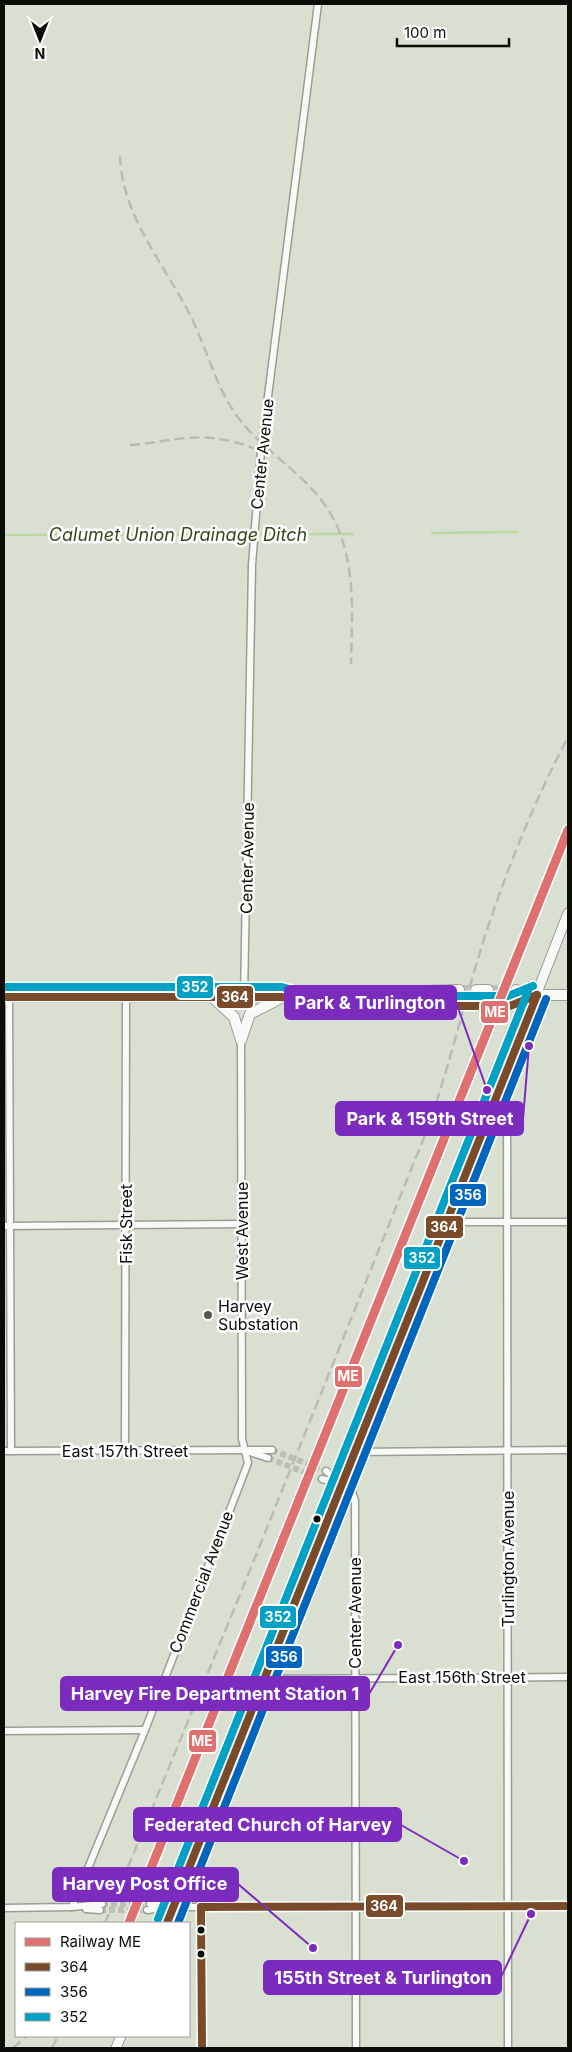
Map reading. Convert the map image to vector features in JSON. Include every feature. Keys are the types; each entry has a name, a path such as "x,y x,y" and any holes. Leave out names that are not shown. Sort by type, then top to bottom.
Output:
{"main road":[{"path":"424,990 459,990"},
{"path":"476,990 488,990"},
{"path":"516,990 537,995 568,995"},
{"path":"6,997 282,997 315,991"},
{"path":"342,991 367,991"},
{"path":"510,1006 537,995"},
{"path":"212,997 234,1017 242,1040"},
{"path":"242,1040 250,1014 282,997 314,1006"},
{"path":"424,1005 454,1005"},
{"path":"342,1006 367,1006"}],"street":[{"name":"Center Avenue","path":"244,997 252,547 261,451 318,4"},
{"path":"167,1922 447,1222 568,913"},
{"path":"6,997 7,1226 12,1451"},
{"name":"Fisk Street","path":"125,1452 126,997"},
{"name":"West Avenue","path":"242,1040 242,1439 246,1451"},
{"name":"Turlington Avenue","path":"507,1070 508,2048"},
{"path":"447,1222 568,1222"},
{"path":"7,1226 242,1224"},
{"name":"East 157th Street","path":"4,1452 272,1450"},
{"path":"355,1452 568,1450"},
{"name":"East 157th Street","path":"246,1451 268,1458"},
{"name":"Commercial Avenue","path":"72,1907 144,1730 248,1463 246,1451"},
{"path":"326,1471 342,1483"},
{"path":"322,1479 342,1483"},
{"name":"Center Avenue","path":"342,1483 351,1489 355,1501 356,2048"},
{"name":"East 156th Street","path":"265,1679 568,1677"},
{"path":"4,1731 144,1730"},
{"path":"200,1844 202,1858 202,2048"},
{"path":"148,1907 568,1906"},
{"path":"4,1908 101,1907"}],"waterway":[{"name":"Calumet Union Drainage Ditch","path":"432,533 516,532"},
{"name":"Calumet Union Drainage Ditch","path":"4,535 353,534"}],"tunnel":[{"path":"459,990 476,990"},
{"path":"488,990 516,990"},
{"path":"315,991 342,991"},
{"path":"367,991 424,991"},
{"path":"367,1006 424,1005"},
{"path":"454,1005 472,1005"},
{"path":"314,1006 342,1006"},
{"path":"482,1006 510,1006"},
{"path":"272,1450 326,1471"},
{"path":"268,1458 322,1479"},
{"path":"102,1904 150,1904"},
{"path":"100,1910 147,1910"}],"railway":[{"path":"120,156 122,178 136,218 188,311 231,408 252,434 317,495 328,509 337,526 347,559 352,594 351,664"},
{"path":"130,445 201,437 236,442 269,455"},
{"path":"105,1922 246,1580 427,1130 494,908 533,809 568,737"},
{"path":"13,2048 26,2037"},
{"path":"52,2048 58,2037"}],"rail line":[{"name":"ME","path":"129,1922 568,830"}],"transit line":[{"name":"352","path":"4,987 282,987 315,996 508,996 533,986"},
{"name":"352","path":"158,1919 528,991"},
{"name":"364","path":"4,997 282,997 314,1006 510,1006 537,995"},
{"name":"364","path":"167,1922 537,995"},
{"name":"356","path":"178,1922 546,999"},
{"name":"364","path":"201,1907 568,1906"},
{"name":"364","path":"201,1907 202,2048"}],"place":[{"name":"Park & 159th Street","path":"529,1046"},
{"name":"Park & Turlington","path":"487,1090"},
{"name":"Harvey Substation","path":"208,1315"},
{"name":"Harvey Fire Department Station 1","path":"398,1645"},
{"name":"Federated Church of Harvey","path":"464,1861"},
{"name":"155th Street & Turlington","path":"531,1914"},
{"name":"Harvey Post Office","path":"313,1948"}]}
